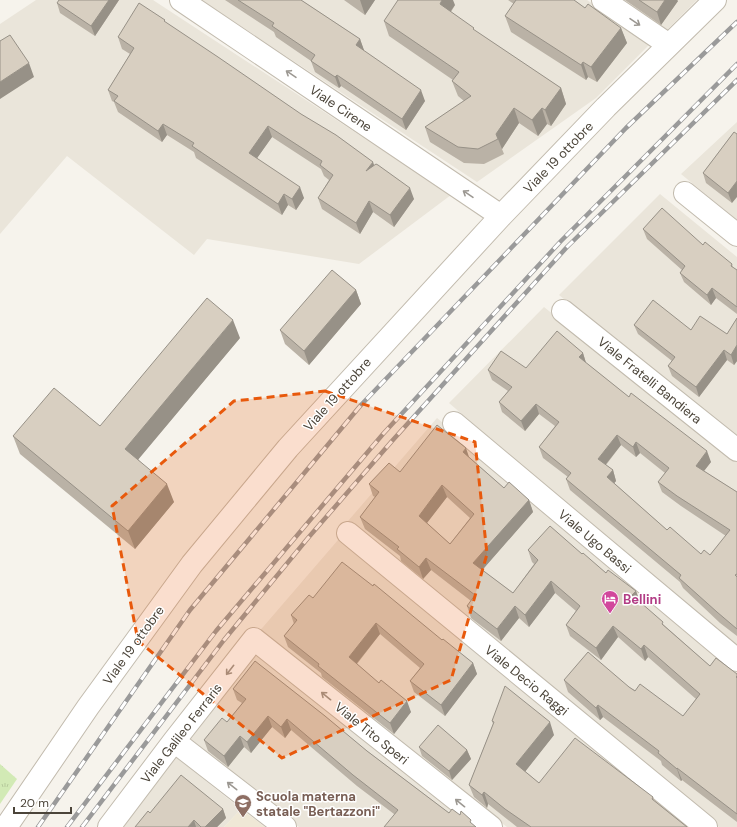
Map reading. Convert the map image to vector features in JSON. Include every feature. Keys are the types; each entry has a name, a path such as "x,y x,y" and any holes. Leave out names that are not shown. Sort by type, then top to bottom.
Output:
{"street":[{"name":"Viale Cirene","path":"181,0 501,216"},
{"path":"603,0 668,45"},
{"name":"Viale 19 ottobre","path":"6,827 88,707 192,564 288,448 501,216 606,107 715,0"},
{"path":"685,193 737,235"},
{"name":"Viale Fratelli Bandiera","path":"563,311 737,450"},
{"name":"Viale Ugo Bassi","path":"454,423 737,660"},
{"name":"Viale Decio Raggi","path":"348,534 706,827"},
{"name":"Viale Galileo Ferraris","path":"109,827 254,639"},
{"name":"Viale Tito Speri","path":"254,639 491,827"},
{"path":"174,741 285,827"}],"highlighted area":[{"path":"325,391 475,442 487,554 451,680 282,758 138,641 112,506 234,401"}],"shaded area":[{"path":"36,0 153,0 451,195 359,264 207,239 194,255 67,156 0,234 0,24"},
{"path":"201,0 587,0 651,43 596,98 477,182"},
{"path":"615,0 697,0 663,34"},
{"path":"737,122 737,220 681,174"},
{"path":"660,194 737,257 737,438 559,295"},
{"path":"544,307 737,462 737,650 449,403"},
{"path":"437,418 737,670 737,827 719,827 348,521"},
{"path":"338,540 690,827 507,827 257,634"},
{"path":"256,651 483,827 299,827 184,739"},
{"path":"173,755 241,809 224,827 119,827"},
{"name":"Scuola materna statale \"Bertazzoni\"","path":"241,809 265,827 224,827"}],"green space":[{"path":"0,764 17,779 0,804"}],"building":[{"path":"59,0 109,0 91,26 57,3"},
{"path":"238,0 301,0 360,39 356,45 421,90 402,119 337,75 335,77 311,61 315,55 272,26 274,23"},
{"path":"398,0 442,0 440,4 474,28 473,29 561,88 545,110 542,108 532,120 514,108 496,134 498,139 478,149 458,147 425,127 471,96 452,81 459,72 384,21"},
{"path":"516,0 574,0 585,8 588,4 621,28 591,67 583,62 581,65 505,16"},
{"path":"639,0 665,0 657,12"},
{"path":"139,3 301,114 336,135 373,162 366,171 376,164 410,188 390,215 369,201 356,223 318,198 333,175 320,165 322,161 268,126 249,153 300,187 292,199 284,194 278,204 192,146 194,143 163,124 158,131 114,101 118,96 108,90 134,48 118,37"},
{"path":"10,35 29,63 0,82 0,41"},
{"path":"734,132 737,134 737,181 728,193 703,173"},
{"path":"662,208 703,245 705,242 732,264 731,266 737,270 737,307 712,288 707,295 680,273 685,266 643,229"},
{"path":"332,270 356,290 304,351 280,330"},
{"path":"207,298 233,320 125,449 167,484 128,531 13,436 54,388 100,426"},
{"path":"653,300 691,330 700,316 727,334 737,318 737,345 731,355 724,350 696,387 668,366 675,357 634,325"},
{"path":"557,331 583,353 579,357 629,397 631,393 707,451 696,466 737,492 737,574 735,575 737,577 737,629 679,578 681,575 566,479 571,473 539,447 559,422 536,404 521,421 499,402 512,387 488,370 501,351 526,368","holes":["617,435 633,447 636,442 669,468 658,482 730,530 710,555 704,550 701,554 670,527 667,530 607,477 613,470 598,459"]},
{"path":"437,425 466,448 463,452 504,488 509,482 529,500 473,563 513,593 538,560 528,550 550,526 606,573 608,570 636,591 632,595 663,622 662,624 710,666 716,658 737,674 737,814 677,769 658,753 659,751 598,705 596,708 564,680 588,652 629,687 635,691 640,684 683,716 700,694 644,645 641,649 613,626 596,648 566,625 580,606 551,581 525,615 515,606 497,629 467,606 475,595 426,558 419,567 397,549 399,547 360,517 379,492 369,484 389,463 400,472","holes":["442,485 474,514 450,544 419,516"]},
{"path":"342,562 373,586 374,584 442,640 443,639 473,663 441,705 410,681 424,664 376,623 349,657 379,683 381,680 407,701 390,723 318,666 319,664 284,636 297,620 291,615 309,595 313,598"},
{"path":"255,661 367,751 449,813 452,809 460,815 461,811 476,827 384,827 398,810 353,775 287,719 281,727 268,716 247,742 240,736 224,756 204,740 222,718 227,722 246,699 233,689"},
{"path":"505,686 550,722 516,764 539,783 575,738 653,797 652,799 687,827 531,827 484,792 482,795 469,785 494,722 492,721"},
{"path":"438,725 467,750 449,771 419,747"},
{"path":"181,775 223,809 205,827 201,827 194,820 188,827 135,827 148,811 150,813"}],"railway":[{"path":"38,827 190,610 361,405 626,128 737,22"},
{"path":"67,827 216,631 383,434 561,241 737,64"},
{"path":"82,827 224,640 308,538 392,441 567,247 737,80"}],"place":[{"name":"Bellini","path":"610,614"},
{"name":"Scuola materna statale \"Bertazzoni\"","path":"243,818"}]}
